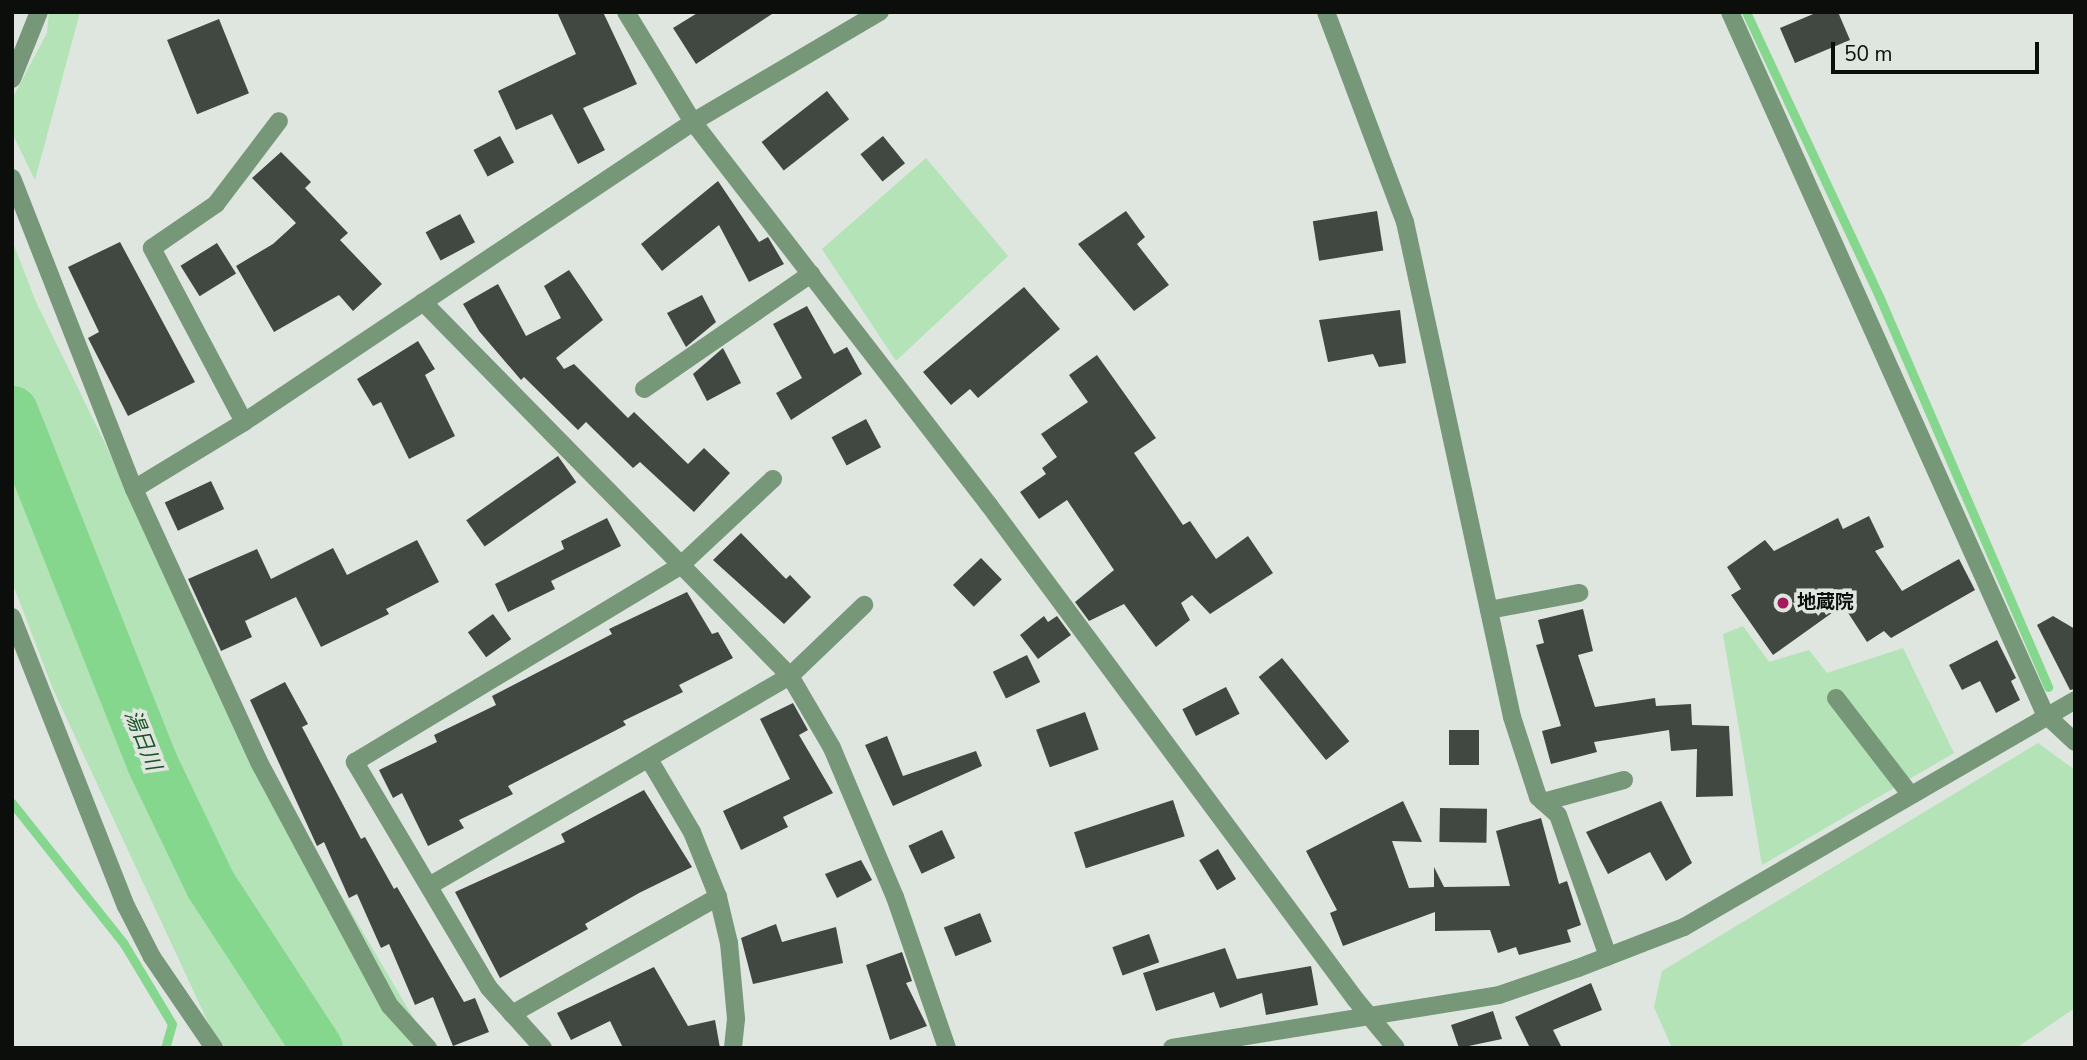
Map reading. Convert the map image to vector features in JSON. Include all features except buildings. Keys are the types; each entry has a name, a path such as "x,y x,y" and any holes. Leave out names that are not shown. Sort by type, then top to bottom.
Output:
{"street":[{"path":"12,79 39,12"},
{"path":"626,12 693,122 1396,1048"},
{"path":"135,489 244,422 693,122 880,12"},
{"path":"1326,12 1405,222 1512,717 1538,797 1558,816 1608,956"},
{"path":"1730,12 2045,714 2075,742"},
{"path":"244,422 152,248 216,204 279,121"},
{"path":"12,178 135,489 260,764 390,1006 428,1048"},
{"path":"644,388 811,274"},
{"path":"423,302 790,676 832,747 895,897 947,1048"},
{"path":"543,1048 489,988 355,762 681,565 773,479"},
{"path":"1489,610 1579,593"},
{"path":"429,886 650,761 790,676 864,605"},
{"path":"12,617 126,906 152,957 214,1048"},
{"path":"1836,698 1910,794"},
{"path":"1172,1048 1499,995 1684,927 2045,714 2075,700"},
{"path":"650,761 692,832 718,897 729,943 736,1019 733,1048"},
{"path":"1543,802 1624,780"},
{"path":"512,1014 718,897"}],"green space":[{"path":"49,12 80,12 35,180 12,133 12,99 47,33"},
{"path":"926,158 1008,256 896,361 822,249"},
{"path":"12,240 36,302 246,733 431,1048 220,1048 53,689 12,582"},
{"path":"1743,626 1769,662 1809,650 1827,673 1903,648 1954,753 1762,865 1723,634"},
{"path":"2038,743 2075,770 2075,1008 2016,1048 1672,1048 1654,1007 1662,971"}],"waterway":[{"path":"1746,12 1879,296 2048,687"},
{"name":"湯日川","path":"12,411 152,763 210,884 317,1048"},
{"path":"12,803 124,944 172,1024 165,1048"}],"place":[{"name":"地蔵院","path":"1783,603"}]}
